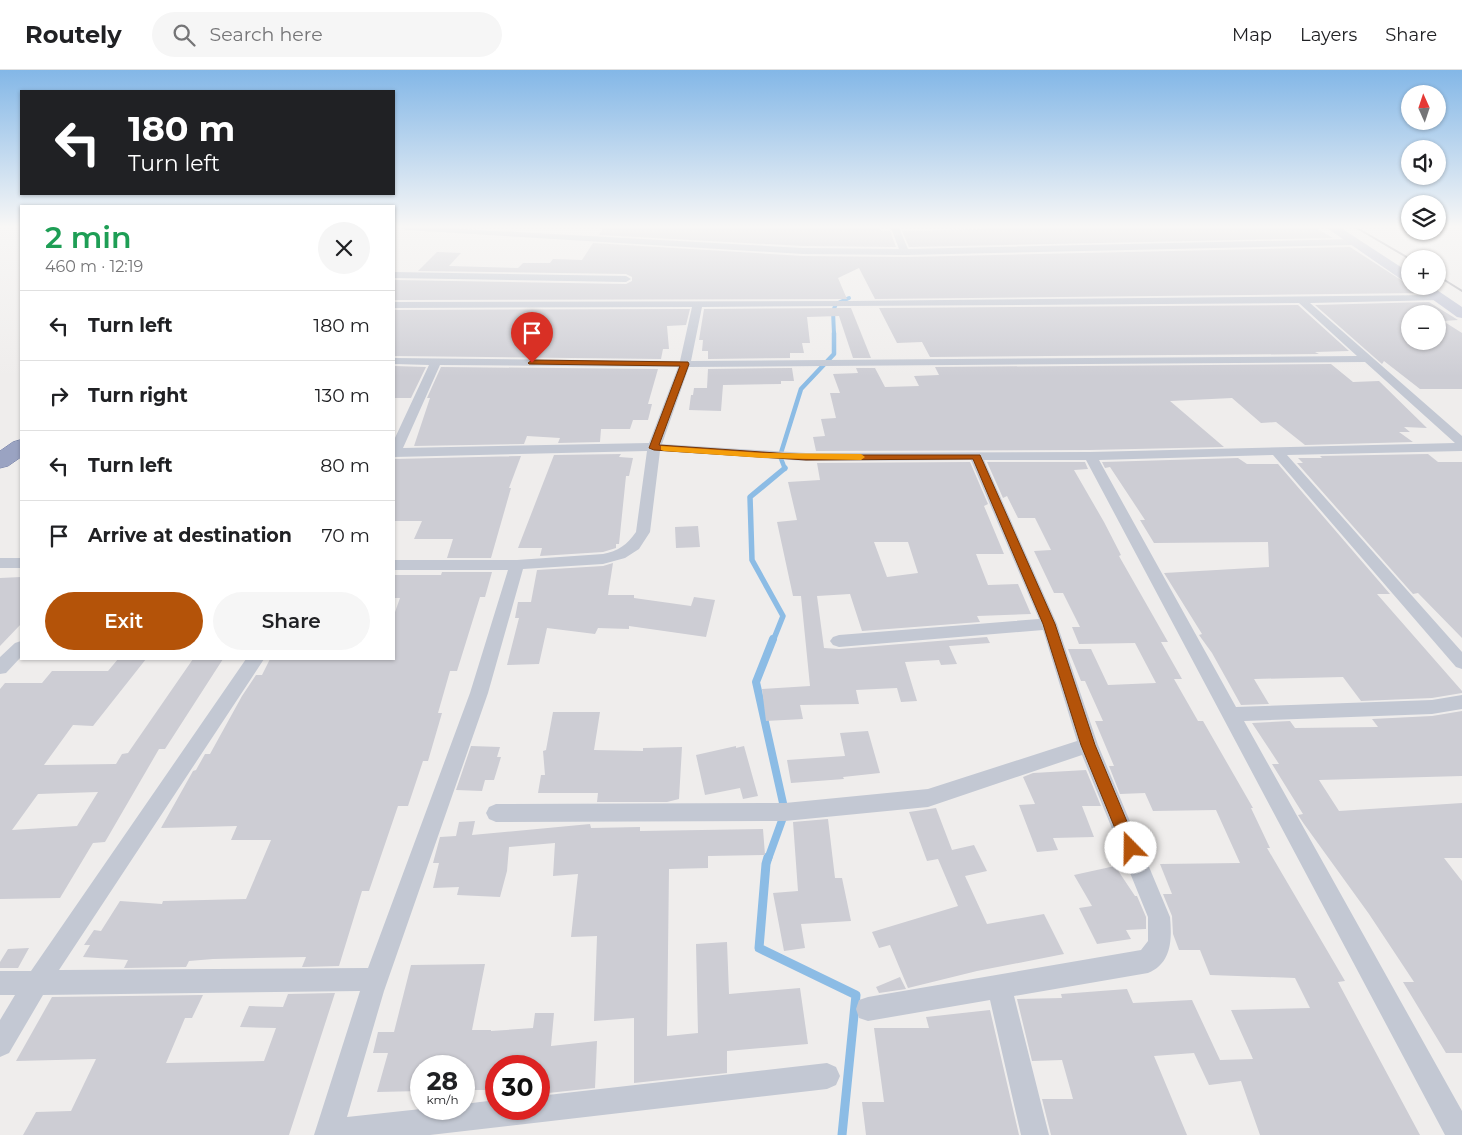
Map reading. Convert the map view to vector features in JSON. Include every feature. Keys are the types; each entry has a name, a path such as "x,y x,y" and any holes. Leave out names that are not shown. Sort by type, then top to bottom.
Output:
{"highway":[{"path":"0,445 20,432"},
{"path":"0,461 20,448"}],"main road":[{"path":"1434,295 1462,314"}],"street":[{"path":"551,278 626,279"},
{"path":"395,305 697,305 1438,298"},
{"path":"1301,300 1462,443"},
{"path":"395,565 517,565 603,560 620,555 634,546 643,532 654,448 685,364 697,305"},
{"path":"395,361 685,364 1368,360"},
{"path":"395,451 436,362"},
{"path":"395,453 654,448 806,458 1278,453 1462,447"},
{"path":"1278,453 1462,663"},
{"path":"1090,456 1460,1135"},
{"path":"868,1009 1148,961 1160,944 1159,917 1088,745 1049,624 976,457"},
{"path":"0,563 20,563"},
{"path":"485,1115 328,1134 372,991 480,693 517,565"},
{"path":"839,641 1049,624"},
{"path":"0,668 20,648"},
{"path":"0,1044 36,984 254,660"},
{"path":"1230,714 1432,707 1462,702"},
{"path":"496,813 785,812 928,798 1088,745"},
{"path":"0,983 366,979"},
{"path":"999,986 1035,1135"},
{"path":"550,1108 828,1076"}],"building":[{"path":"632,278 839,278 847,299 395,300 395,280 626,284 632,281"},
{"path":"864,278 1397,278 1401,280 1401,293 875,299"},
{"path":"1429,302 1434,305 1401,305 1401,350 1446,350 1446,323 1462,333 1462,389 1420,389 1384,361 1382,364 1315,305"},
{"path":"1298,305 1349,351 1315,352 1319,354 930,357 922,342 897,343 879,308"},
{"path":"851,308 871,358 853,358 839,316 807,317 810,343 802,343 804,353 790,353 790,358 708,359 708,351 702,351 703,340 699,340 704,309"},
{"path":"690,309 686,325 667,326 669,349 663,349 661,359 395,356 395,310"},
{"path":"1446,313 1458,320 1446,321"},
{"path":"1331,364 1353,382 1379,381 1427,428 1404,427 1410,432 1399,432 1413,442 1305,445 1276,422 1261,423 1232,398 1170,401 1224,447 1090,450 816,451 813,437 825,436 821,419 836,418 830,393 840,393 833,374 858,373 856,368 875,368 885,387 919,386 914,376 939,375 935,367"},
{"path":"395,366 426,367 411,398 395,398"},
{"path":"441,367 658,369 648,404 652,404 648,420 633,420 630,429 601,429 600,442 558,443 560,438 527,436 524,444 414,446 430,398 427,398"},
{"path":"792,368 794,381 781,381 781,384 723,385 721,411 689,410 694,388 707,388 708,369"},
{"path":"621,454 619,457 633,458 629,476 626,476 619,544 616,544 616,548 603,552 540,556 542,548 518,548 554,455"},
{"path":"1428,454 1438,462 1462,462 1462,638 1418,593 1413,594 1297,463 1303,463 1298,458 1322,458 1320,456"},
{"path":"521,456 509,488 511,488 491,558 447,558 453,539 414,539 422,521 395,521 395,459"},
{"path":"1238,458 1247,464 1278,464 1390,594 1377,594 1462,693 1432,698 1361,701 1343,677 1254,679 1269,704 1241,705 1212,653 1199,635 1202,634 1164,573 1269,567 1268,542 1154,543 1140,520 1145,520 1110,467 1105,468 1102,462"},
{"path":"970,462 988,504 984,506 1004,554 976,554 988,585 1018,584 1031,614 977,616 980,622 862,631 850,594 817,596 824,648 839,649 987,637 990,643 949,646 957,664 941,665 939,660 905,662 917,701 901,702 897,688 856,690 859,704 800,705 803,719 766,721 762,689 810,686 801,596 793,596 777,522 797,520 788,482 820,480 817,463","holes":["874,542 908,542 918,573 887,577"]},
{"path":"987,462 1085,462 1088,469 1074,470 1104,522 1121,555 1119,556 1168,642 1161,642 1182,679 1174,679 1198,721 1203,721 1253,808 1251,808 1270,848 1267,848 1345,981 1338,982 1420,1135 1260,1135 1241,1081 1209,1085 1194,1053 1154,1056 1187,1135 1051,1135 1042,1099 1073,1099 1062,1060 1032,1061 1017,999 1062,998 1061,994 1127,989 1133,1003 1192,1000 1220,1060 1253,1059 1231,1010 1310,1008 1295,978 1210,975 1200,950 1179,950 1173,934 1172,916 1163,894 1172,894 1160,864 1240,863 1216,810 1153,811 1145,793 1120,794 1109,766 1114,766 1095,721 1103,721 1085,681 1081,681 1068,649 1091,649 1108,685 1156,683 1135,643 1079,644 1072,627 1080,627 1063,593 1054,593 1034,551 1051,550 1035,518 1018,518 1007,496 1003,498"},
{"path":"698,526 700,547 676,548 675,527"},
{"path":"613,563 608,595 634,595 634,598 691,606 694,597 715,600 706,637 629,626 629,629 598,628 595,634 547,628 539,664 507,665 519,618 515,618 518,602 531,602 537,570 603,566"},
{"path":"442,572 492,572 485,597 480,597 457,671 450,671 438,713 442,713 428,761 423,761 408,806 398,806 369,891 362,891 339,966 302,967 306,957 213,959 189,961 186,967 124,968 128,960 83,957 90,945 84,945 94,930 101,931 120,901 162,904 163,901 246,899 271,840 231,840 237,826 161,828 193,771 196,770 205,754 210,754 242,696 256,675 262,675 270,660 395,660 395,612 400,598 395,598 395,575 441,575"},
{"path":"20,577 20,625 0,646 0,578"},
{"path":"117,660 145,660 93,726 73,725 44,765 116,764 122,754 128,753 192,660 222,660 165,749 159,749 105,842 93,843 60,898 0,899 0,689 5,683 42,683 52,671 108,671","holes":["98,792 77,826 12,830 38,794"]},
{"path":"1462,711 1462,776 1319,780 1339,811 1462,803 1462,858 1444,858 1462,881 1462,1053 1446,1053 1403,982 1414,982 1369,914 1298,815 1303,814 1272,764 1279,764 1252,723 1290,721 1295,728 1378,727 1372,719 1432,716"},
{"path":"553,712 600,712 594,750 643,751 643,748 682,747 679,799 667,802 597,802 598,793 538,793 541,775 545,775 543,751 546,750"},
{"path":"868,731 880,773 843,777 844,779 791,783 787,760 845,756 840,733"},
{"path":"471,746 500,747 497,757 501,757 494,780 485,780 482,791 456,790"},
{"path":"736,746 736,748 744,746 758,796 743,799 740,788 705,795 696,755"},
{"path":"1086,770 1101,806 1082,806 1094,837 1053,838 1058,850 1037,852 1019,805 1035,804 1023,777 1033,773"},
{"path":"936,808 952,850 974,845 987,871 965,876 987,924 1044,914 1064,954 977,971 908,988 890,945 879,948 872,932 958,906 938,859 927,861 909,812"},
{"path":"828,819 835,878 842,878 851,921 801,924 805,948 784,951 773,893 798,891 793,822"},
{"path":"475,821 472,835 590,824 591,828 640,827 640,831 763,829 765,855 708,856 708,868 669,869 667,1036 698,1033 696,944 727,942 729,994 800,988 808,1044 727,1051 727,1073 634,1083 634,1018 594,1021 597,936 571,937 578,874 553,876 555,843 509,847 507,871 500,897 457,895 459,887 433,888 439,863 433,863 440,837 456,836 459,822"},
{"path":"1115,866 1135,896 1137,896 1146,917 1146,929 1126,930 1131,939 1097,944 1079,908 1092,906 1074,875"},
{"path":"29,948 18,968 0,968 0,962 8,949"},
{"path":"485,964 472,1030 491,1031 533,1028 535,1013 554,1013 551,1046 597,1041 595,1088 550,1093 550,1055 485,1055 485,1090 475,1090 475,1055 410,1055 410,1091 377,1092 388,1053 373,1053 378,1032 394,1032 411,965"},
{"path":"900,977 906,989 879,993 876,987"},
{"path":"335,993 289,1135 23,1135 36,1112 71,1111 96,1059 16,1061 52,997 203,995 192,1018 185,1018 166,1063 264,1061 276,1028 240,1027 249,1006 283,1007 288,994"},
{"path":"990,1010 1019,1135 866,1135 862,1102 884,1102 874,1028 929,1028 926,1017"}],"waterway":[{"path":"834,334 833,311 836,304 849,298"},
{"path":"785,468 780,456 801,389 834,354 834,334"},
{"path":"773,641 783,616 752,560 750,497 785,468"},
{"path":"768,859 785,812 756,682 773,639"},
{"path":"768,857 759,948 856,995 842,1135"}],"railway":[{"path":"1446,281 1462,291"}],"slow traffic":[{"path":"664,448 806,458 861,457"}],"route":[{"path":"532,363 685,364 654,448 806,458 976,457 1049,624 1088,745 1131,848"}]}
